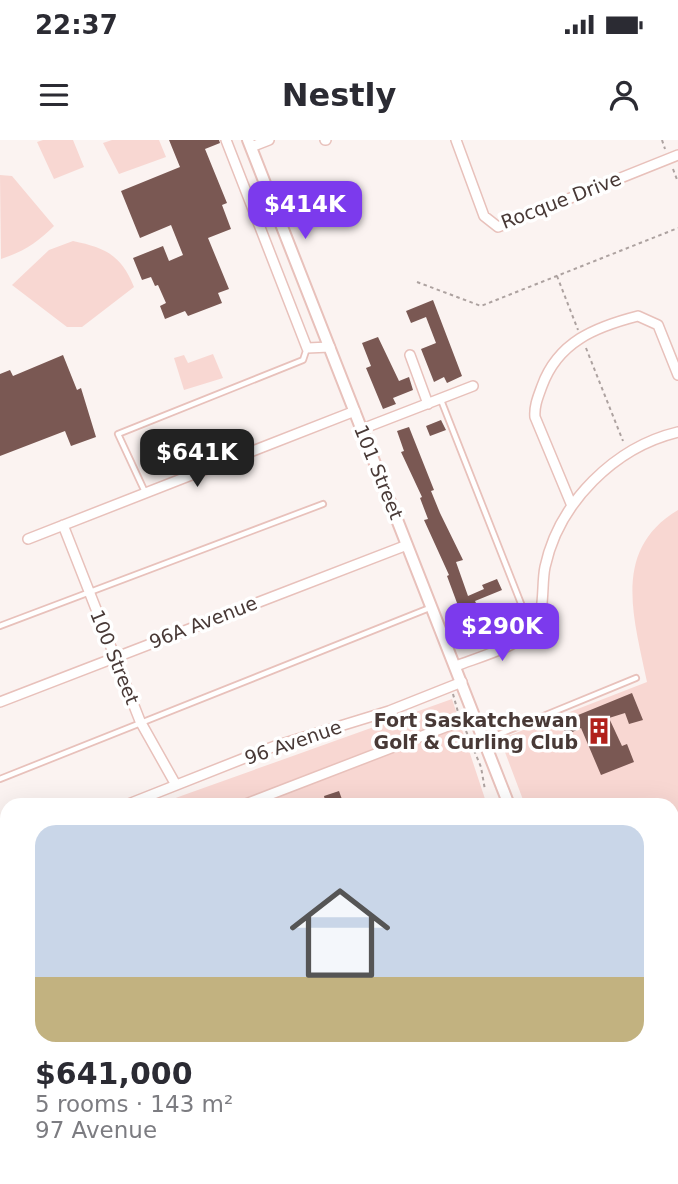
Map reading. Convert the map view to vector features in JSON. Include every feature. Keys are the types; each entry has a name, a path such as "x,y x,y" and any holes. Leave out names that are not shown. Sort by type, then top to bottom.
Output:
{"street":[{"path":"226,140 307,348 330,347"},
{"path":"250,143 269,140"},
{"name":"Rocque Drive","path":"456,140 484,216 498,227 678,155"},
{"name":"101 Street","path":"250,143 456,666 456,684 474,716 506,798"},
{"path":"572,506 534,411 549,368 573,340 638,316 659,325 678,374"},
{"path":"410,355 428,404"},
{"path":"362,429 473,386"},
{"path":"28,539 355,411"},
{"path":"456,666 532,632 539,617 548,555 572,506 603,471 622,456 645,442 678,432"},
{"name":"100 Street","path":"63,525 140,722 176,785"},
{"name":"96A Avenue","path":"0,702 407,545"},
{"name":"96 Avenue","path":"143,798 275,746 389,711 456,684"},
{"path":"261,798 474,716"}],"lane":[{"path":"145,493 118,434 303,360 307,348"},
{"path":"441,399 532,632"},
{"path":"0,626 323,504"},
{"path":"0,779 433,607"},
{"path":"484,740 636,678"}],"path":[{"path":"662,140 667,153"},
{"path":"673,168 678,182"},
{"path":"417,282 481,306 678,228"},
{"path":"557,275 623,441"},
{"path":"456,684 462,721 481,767 485,790"}],"shaded area":[{"path":"73,140 84,167 54,179 37,142"},
{"path":"112,140 159,140 166,157 119,174 103,143"},
{"path":"0,175 12,176 54,226 30,246 1,259"},
{"path":"73,241 103,250 118,260 134,287 82,327 67,327 12,285 49,250"},
{"path":"213,354 223,378 184,390 174,358 184,355 188,363"},
{"path":"678,510 678,798 522,798 500,739 647,682 633,610 632,587 635,565 643,545 657,526"},
{"path":"452,699 485,798 176,798"}],"building":[{"path":"169,140 219,140 220,143 205,149 227,203 222,205 231,229 208,238 229,289 218,293 222,303 188,316 185,311 165,319 160,306 166,303 158,285 155,286 151,277 142,280 133,258 163,246 169,261 183,255 171,225 140,238 121,191 180,167"},
{"path":"433,300 462,376 447,383 444,377 434,382 421,349 436,343 426,317 411,323 406,311"},
{"path":"378,337 399,381 409,377 413,390 393,398 396,404 383,409 366,368 371,366 362,343"},
{"path":"63,355 77,390 81,388 96,437 71,446 65,431 0,456 0,374 10,370 13,376"},
{"path":"441,420 446,430 430,436 426,426"},
{"path":"409,427 434,490 431,491 463,560 456,562 468,596 484,589 482,585 497,579 502,590 475,601 477,605 471,607 478,622 492,617 496,627 470,638 447,576 449,575 424,520 428,519 420,498 422,497 401,452 404,451 397,431"},
{"name":"Fort Saskatchewan Golf & Curling Club","path":"632,693 643,720 629,724 625,713 609,718 622,746 627,744 634,762 601,775 581,728 566,735 561,722"},
{"path":"339,791 342,798 324,798"}],"place":[{"name":"Fort Saskatchewan Golf & Curling Club","path":"599,731"}]}
